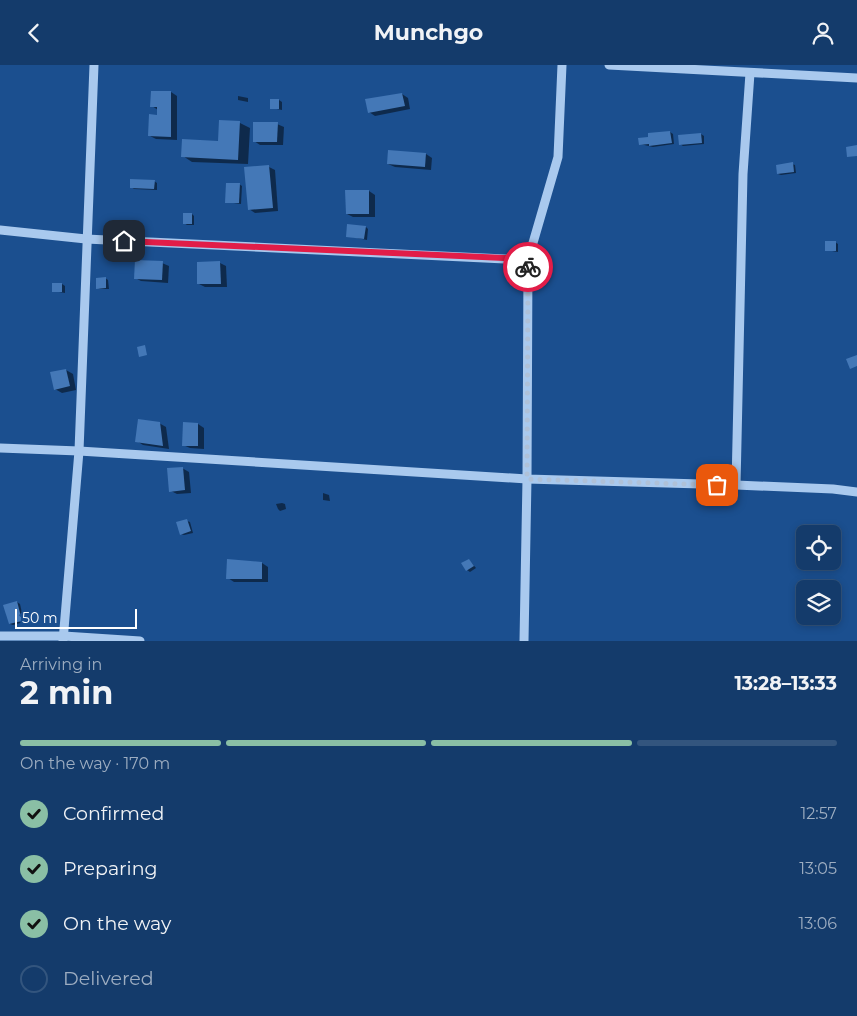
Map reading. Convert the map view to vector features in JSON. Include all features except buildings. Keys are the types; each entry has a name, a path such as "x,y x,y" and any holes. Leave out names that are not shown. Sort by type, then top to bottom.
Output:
{"street":[{"path":"64,639 79,451 94,65"},
{"path":"524,641 528,259 558,157 562,65"},
{"path":"609,65 857,78"},
{"path":"736,485 743,175 750,73"},
{"path":"0,231 86,239 528,259"},
{"path":"0,448 79,451 527,479 736,485 833,489 857,492"},
{"path":"0,636 140,641"}],"way so far":[{"path":"528,267 527,479 717,485"}],"route":[{"path":"124,241 528,259 528,267"}]}
